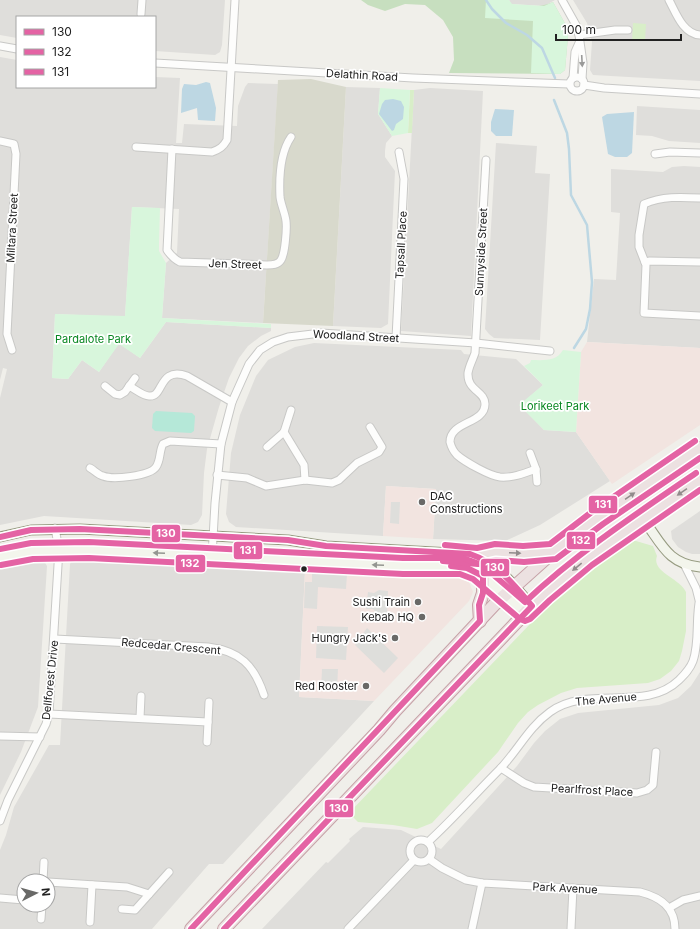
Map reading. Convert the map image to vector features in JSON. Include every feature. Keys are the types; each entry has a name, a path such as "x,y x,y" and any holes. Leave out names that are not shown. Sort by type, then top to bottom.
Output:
{"highway":[{"path":"191,929 514,586 553,552 598,518 700,448"},
{"path":"224,929 528,610 579,566 643,519 700,480"},
{"path":"478,556 495,552 523,554 553,552"},
{"path":"480,621 479,605 483,593 483,576"}],"main road":[{"path":"643,519 670,555 684,564 700,567"},
{"path":"0,537 31,530 55,528 288,540 326,546 470,554 478,556 492,564 514,586 528,610"},
{"path":"0,556 32,551 89,550 403,566 462,566 483,576 505,595 528,610"}],"street":[{"path":"141,14 142,0"},
{"path":"136,147 212,152 224,145 227,140 235,0"},
{"path":"562,0 576,25 582,51 583,82 581,90 577,92 572,90 569,84 570,80 573,78 575,52 579,43"},
{"path":"669,0 685,27 691,33 700,35"},
{"path":"579,35 615,30 628,30"},
{"path":"0,46 16,49"},
{"name":"Delathin Road","path":"156,63 413,78 569,84"},
{"path":"573,78 577,77 583,82 604,88 700,94"},
{"name":"Jen Street","path":"172,150 167,250 170,255 180,262 267,265 276,264 281,261 284,251 286,220 280,198 280,174 285,146 291,137"},
{"name":"Miltara Street","path":"0,141 14,144 16,154 7,334 12,350"},
{"name":"Tapsall Place","path":"396,338 404,179 399,152"},
{"path":"655,154 670,152 700,153"},
{"name":"Sunnyside Street","path":"486,160 476,344 475,353 468,373 469,381 473,388 484,398 485,404 484,410 479,416 454,432 450,440 451,447 457,455 488,474 500,477 510,476 536,469"},
{"path":"700,198 673,197 651,201 644,204 639,235 639,247 645,262 644,313 700,316"},
{"path":"645,262 700,262"},
{"name":"Woodland Street","path":"212,556 217,475 221,444 232,402 249,364 260,350 273,342 288,336 321,333 550,351"},
{"path":"129,386 148,396 152,396 156,394 168,376 174,373 181,374 232,402"},
{"path":"105,386 115,394 120,395 125,392 135,378"},
{"path":"267,447 284,432 290,410"},
{"path":"217,475 247,478 266,486 305,480 332,483 339,480 357,463 379,452 382,447 370,427"},
{"path":"284,432 304,465 305,480"},
{"path":"90,468 102,476 110,478 145,474 152,472 156,467 163,444 170,441 221,444"},
{"path":"530,453 536,469 537,482"},
{"name":"Dellforest Drive","path":"0,821 8,800 40,737 49,714 58,550 55,528"},
{"path":"684,564 700,599"},
{"name":"The Avenue","path":"428,842 501,768 535,725 557,707 578,700 648,696 663,692 670,688 686,673 698,648 700,599"},
{"name":"Redcedar Crescent","path":"54,639 222,649 237,656 250,666 259,679 264,695"},
{"path":"140,718 141,696"},
{"path":"207,742 209,702"},
{"path":"49,714 208,722"},
{"path":"0,736 40,737"},
{"name":"Pearlfrost Place","path":"501,768 524,783 534,787 637,793 647,790 653,785 656,752"},
{"path":"421,840 428,842 432,850 429,859 427,861 420,862 414,860 411,850 414,843 421,840"},
{"name":"Park Avenue","path":"429,859 442,868 466,880 482,883 640,892 652,895 669,908"},
{"path":"348,929 414,860"},
{"path":"43,873 44,862"},
{"path":"122,909 135,910 169,872"},
{"path":"56,883 127,887 149,894"},
{"path":"472,929 482,883"},
{"path":"90,922 92,885"},
{"path":"571,929 573,888"},
{"path":"675,929 675,920 669,908 683,900 700,896"},
{"path":"0,898 16,899"},
{"path":"41,913 41,919"}],"shaded area":[{"path":"0,0 225,0 222,45 220,52 215,55 156,51 156,16 16,16 16,38 0,35"},
{"path":"509,0 555,0 544,6 511,4"},
{"path":"573,0 700,0 700,81 593,75 590,70 592,42 587,23"},
{"path":"0,57 16,60 16,88 156,88 156,77 180,78 176,143 182,143 184,124 237,126 238,106 248,83 278,84 263,323 162,318 166,263 177,253 179,209 132,207 125,317 55,314 52,378 68,379 82,360 99,372 119,343 140,358 166,322 271,328 271,331 261,336 248,346 239,358 229,378 207,449 202,515 198,522 191,525 44,516 0,525 0,398 7,369 3,368 0,380"},
{"path":"311,79 346,87 333,326 263,323 278,80"},
{"path":"346,87 380,88 378,114 392,136 386,143 385,151 385,157 395,171 388,324 381,328 333,326"},
{"path":"430,88 483,91 471,336 401,331 414,90"},
{"path":"637,106 700,110 700,143 669,141 652,136 636,135"},
{"path":"496,143 537,146 535,173 550,174 540,340 494,338 485,329"},
{"path":"672,167 700,167 700,348 587,342 594,279 616,280 620,213 611,212 611,169 663,172"},
{"path":"587,342 700,348 700,425 612,484 576,432 581,352"},
{"path":"314,343 461,350 464,354 516,359 543,385 520,405 544,430 576,432 610,481 540,525 505,541 433,539 436,489 386,486 383,536 236,527 229,522 226,514 231,453 240,415 256,376 268,360 295,347"},
{"path":"386,486 436,489 433,539 383,536"},
{"path":"391,502 400,502 399,524 390,523"},
{"path":"700,511 700,554 692,554 678,547 672,539 671,531"},
{"path":"80,557 305,571 299,697 374,701 223,864 209,864 152,929 0,929 0,850 14,807 49,745 60,745 70,564 73,559"},
{"path":"44,561 47,566 38,707 21,752 0,795 0,568"},
{"path":"305,571 460,578 469,582 473,592 469,601 374,701 299,697"},
{"path":"312,572 347,574 346,589 318,587 317,609 304,608 305,582 312,582"},
{"path":"379,590 388,591 387,616 380,616 373,609 366,609 368,592 374,593"},
{"path":"317,626 348,627 346,660 316,658"},
{"path":"367,628 398,658 384,673 355,645"},
{"path":"322,669 338,669 337,690 321,690"},
{"path":"700,672 700,929 262,929 326,862 328,863 350,841 349,839 363,827 401,830 441,849 517,766 534,743 545,731 560,719 578,713 659,705 678,698 691,686"}],"green space":[{"path":"361,0 491,0 503,10 535,7 553,2 567,27 568,36 565,70 560,74 449,73 454,60 453,37 443,20 425,5 405,4 385,11 368,5"},
{"path":"486,0 509,0 512,4 544,6 553,2 567,27 568,36 565,70 560,74 531,73 533,21 485,18"},
{"path":"633,23 646,24 645,41 632,40"},
{"path":"380,88 410,90 408,133 392,136 378,114"},
{"path":"410,90 414,90 412,133 408,133"},
{"name":"Pardalote Park","path":"132,207 160,208 159,251 166,263 162,318 271,324 271,328 166,322 140,358 119,344 99,372 82,360 68,379 52,378 55,314 125,316"},
{"name":"Lorikeet Park","path":"563,350 581,352 576,432 544,430 519,405 543,385 524,366 530,363 531,360 545,360 557,357"},
{"path":"156,411 192,413 195,416 194,431 191,433 155,431 152,428 153,414"},
{"path":"630,541 636,541 653,546 657,556 656,562 658,566 662,571 683,587 686,592 686,631 679,661 671,671 660,679 648,683 577,688 561,693 538,705 528,712 518,723 498,752 432,823 417,829 358,822 349,813 553,600 586,571"}],"water":[{"path":"206,82 210,83 216,108 215,121 198,120 197,108 181,113 182,89 184,84 196,85"},
{"path":"393,99 401,101 404,107 403,119 396,124 394,130 392,131 379,114 385,100"},
{"path":"495,109 514,110 512,136 496,136 491,131 491,122"},
{"path":"634,112 632,153 627,157 615,157 608,154 602,117 607,114"}],"waterway":[{"path":"486,0 492,9 506,23 527,35 542,48 555,78"},
{"path":"554,100 567,133 571,195 587,225 592,282 590,309 586,329 574,348"}],"transit line":[{"name":"131","path":"445,545 477,548 495,544 523,546 550,544 593,511 695,441"},
{"name":"132","path":"443,561 478,564 496,560 524,562 556,559 603,524 700,458"},
{"name":"131","path":"0,549 31,543 89,542 403,558 463,558 482,565 525,602 586,550 696,473"},
{"name":"132","path":"1,565 33,559 89,558 403,574 460,574 473,579 520,619 525,621 530,619 592,565 700,490"},
{"name":"130","path":"0,537 31,530 80,529 288,540 326,546 470,554 480,558 497,569 512,583 532,606 224,929"},
{"name":"130","path":"191,929 480,621 479,605 483,593 483,576 467,568 451,566"}],"place":[{"name":"DAC Constructions","path":"422,502"},
{"name":"Sushi Train","path":"418,602"},
{"name":"Kebab HQ","path":"422,617"},
{"name":"Hungry Jack's","path":"395,638"},
{"name":"Red Rooster","path":"366,686"}]}
